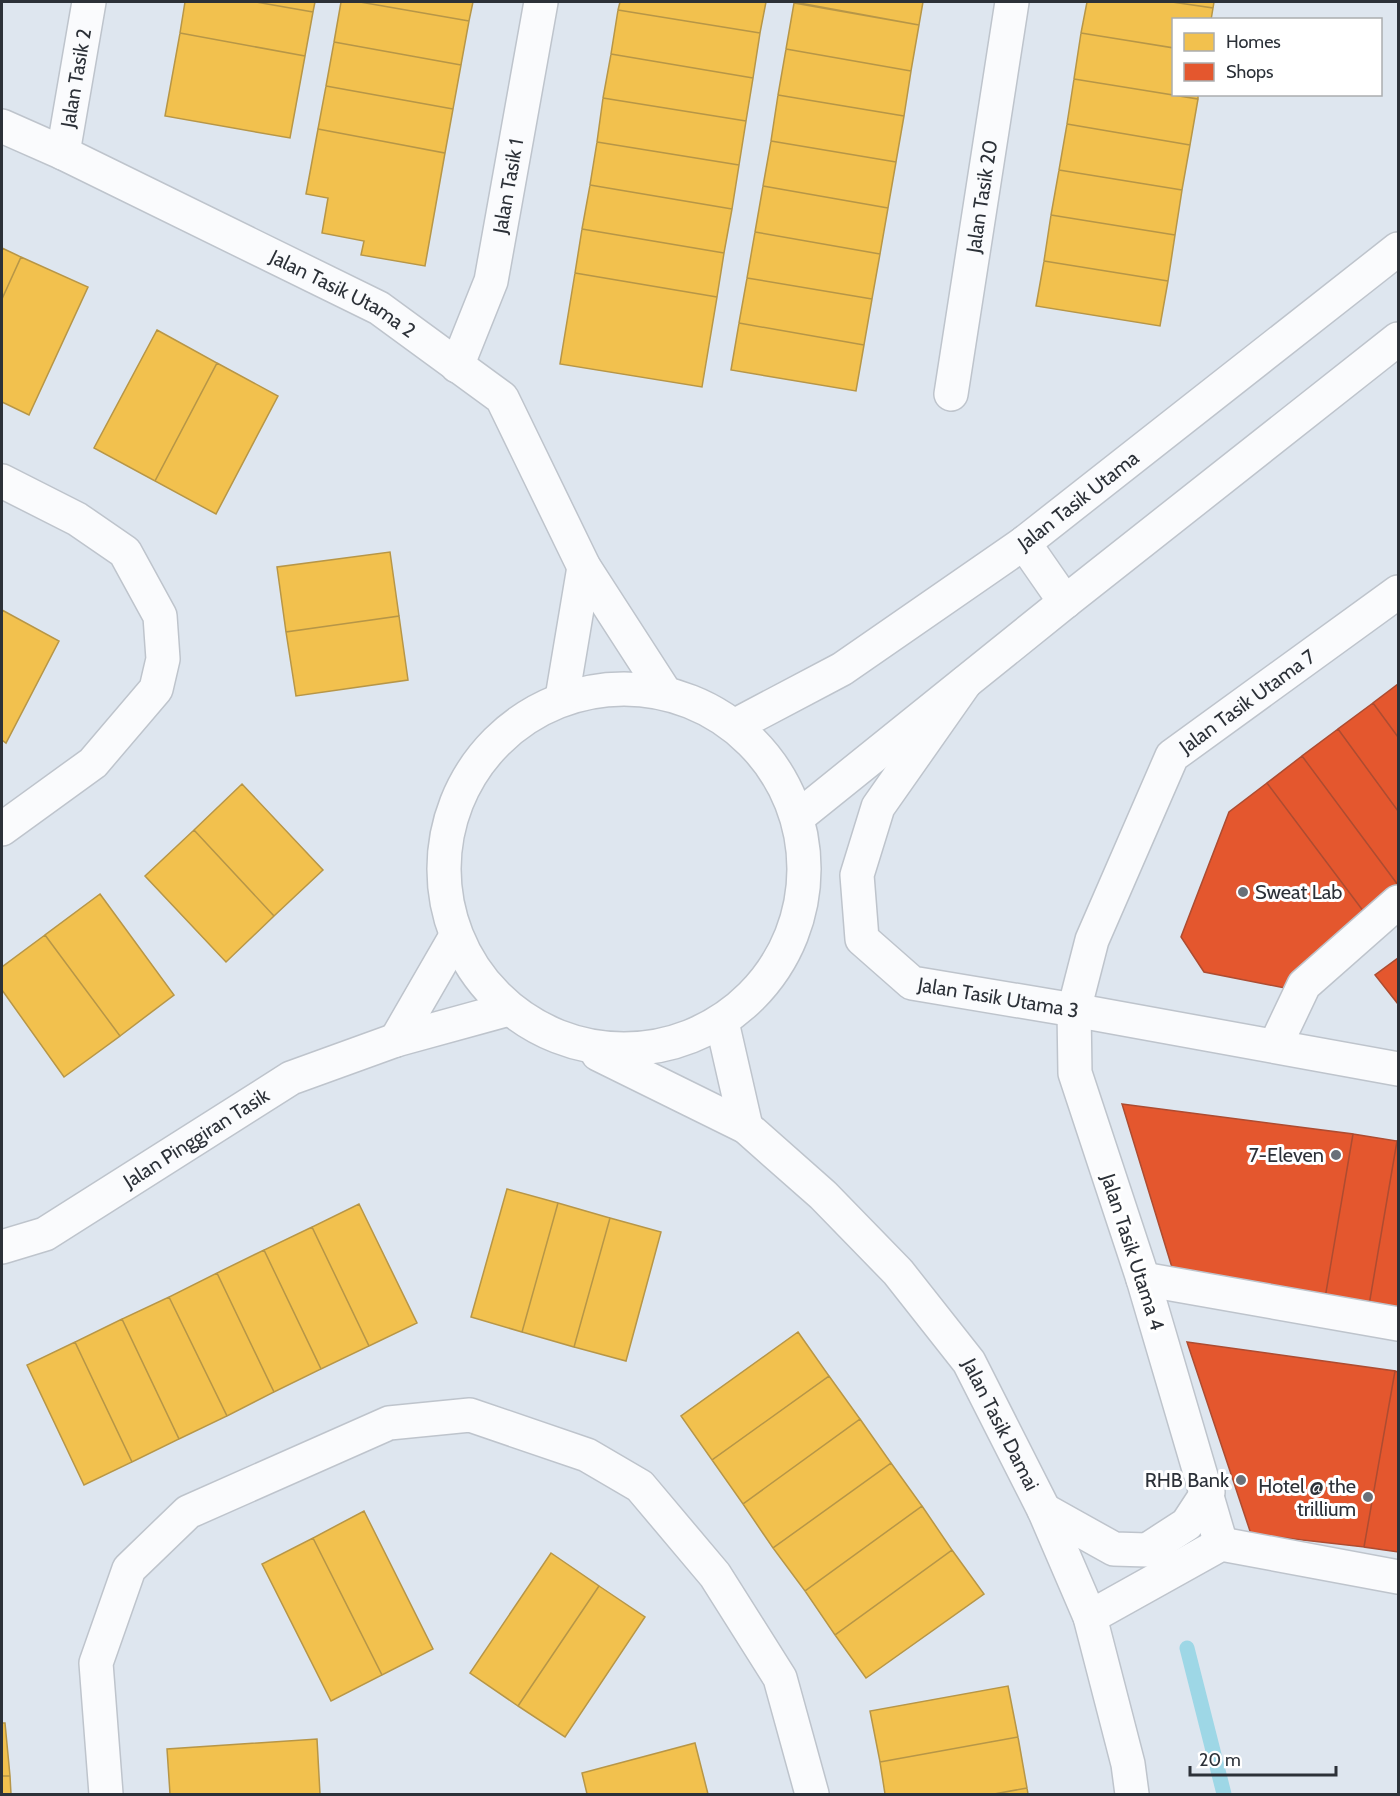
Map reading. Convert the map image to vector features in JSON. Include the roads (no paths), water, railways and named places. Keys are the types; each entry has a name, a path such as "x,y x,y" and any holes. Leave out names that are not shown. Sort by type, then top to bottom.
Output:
{"street":[{"name":"Jalan Tasik 2","path":"63,153 89,2"},
{"name":"Jalan Tasik 1","path":"458,366 491,281 542,2"},
{"name":"Jalan Tasik 20","path":"951,394 1012,2"},
{"name":"Jalan Tasik Utama 2","path":"2,126 63,153 380,308 501,398 584,567 664,691"},
{"name":"Jalan Tasik Utama","path":"736,725 842,669 1024,543 1398,249"},
{"path":"798,817 1398,339"},
{"path":"2,482 77,519 125,552 160,616 163,659 156,688 93,763 2,829"},
{"path":"1024,543 1065,602"},
{"path":"562,698 584,567"},
{"name":"Jalan Tasik Utama 7","path":"1074,1010 1092,940 1172,756 1398,592"},
{"name":"Jalan Tasik Utama 3","path":"965,682 878,807 857,875 862,939 912,983 1398,1069"},
{"path":"612,687 664,691 701,704 736,725 774,766 798,817 805,875 794,932 765,983 722,1022 678,1043 639,1050 581,1046 543,1032 509,1009 478,976 456,936 444,890 445,841 459,795 484,754 520,721 562,698 612,687"},
{"path":"1275,1046 1304,985 1398,902"},
{"path":"396,1040 456,936"},
{"name":"Jalan Pinggiran Tasik","path":"2,1246 45,1234 291,1078 396,1040 509,1009"},
{"name":"Jalan Tasik Utama 4","path":"1074,1010 1075,1073 1143,1279 1208,1492 1221,1544"},
{"path":"722,1022 746,1127"},
{"name":"Jalan Tasik Damai","path":"581,1046 746,1127 823,1195 898,1272 969,1362 1044,1510 1090,1617 1128,1764 1132,1794"},
{"path":"1143,1279 1398,1324"},
{"path":"106,1794 96,1663 129,1569 188,1512 389,1423 470,1415 587,1455 639,1486 715,1575 780,1677 812,1794"},
{"path":"1044,1510 1114,1549 1147,1550 1187,1524 1208,1492"},
{"path":"1090,1617 1221,1544 1398,1577"}],"waterway":[{"path":"1187,1648 1224,1794"}],"place":[{"name":"Sweat Lab","path":"1243,892"},
{"name":"7-Eleven","path":"1336,1155"},
{"name":"RHB Bank","path":"1241,1480"},
{"name":"Hotel @ the trillium","path":"1368,1497"}]}
